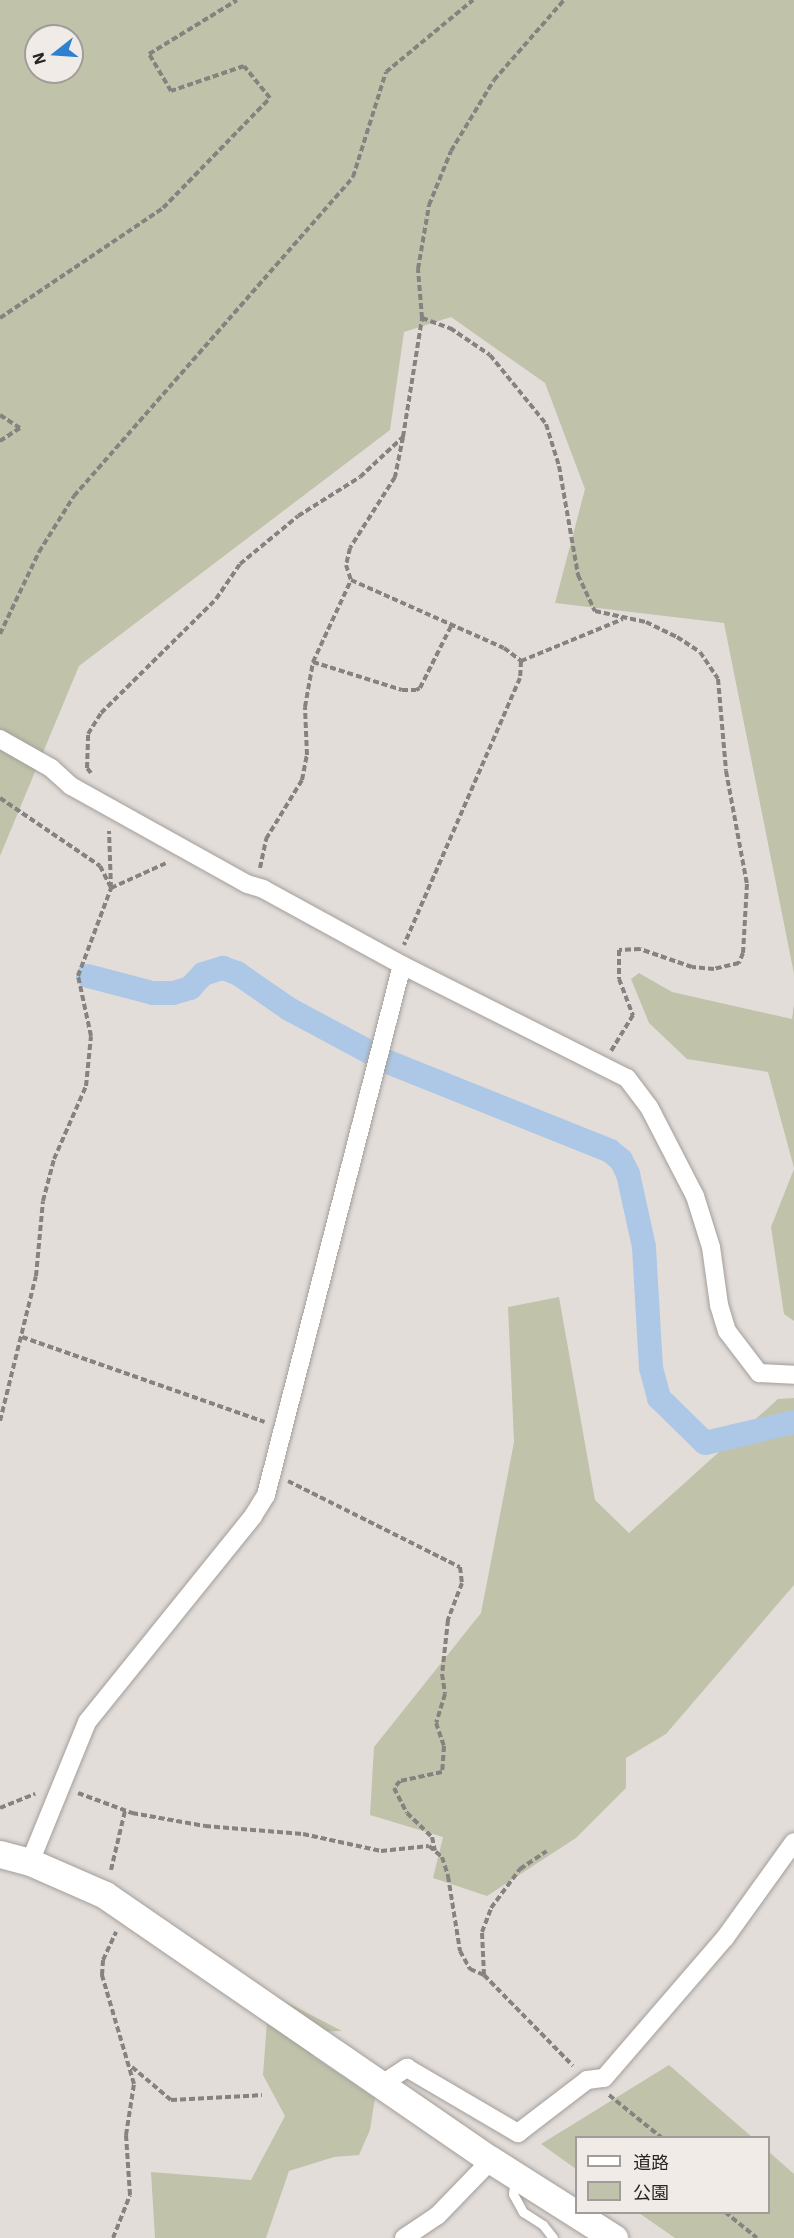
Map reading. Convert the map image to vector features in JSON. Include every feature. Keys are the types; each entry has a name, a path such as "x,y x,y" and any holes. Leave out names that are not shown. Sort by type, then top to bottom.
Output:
{"street":[{"path":"0,739 105,805 256,887 399,963 627,1078 678,1160 695,1196 711,1247 719,1305 741,1353 759,1373 794,1375"},
{"path":"30,1862 63,1776 87,1722 253,1516 266,1495 399,963"},
{"path":"381,2084 407,2068 518,2133 587,2080 604,2078 725,1938 794,1842"},
{"path":"0,1854 30,1862 116,1902 491,2160 575,2213"},
{"path":"404,2238 438,2216 491,2160"},
{"path":"576,2214 614,2238"}],"lane":[{"path":"516,2176 513,2194 523,2212 543,2225 553,2238"}],"path":[{"path":"0,318 163,208 270,98 244,66 171,91 149,54 237,0"},
{"path":"0,634 39,552 75,496 354,177 386,72 473,0"},
{"path":"256,887 266,839 302,780 307,755 306,707 313,662 351,580 346,565 350,548 395,477 422,318 418,269 420,242 429,205 451,151 494,80 564,0"},
{"path":"422,318 450,328 490,355 546,424 559,466 584,594 595,611 623,619 646,622 677,637 700,652 714,668 726,771 747,884 743,953 739,963 729,968 692,967 640,949 619,950 619,979 633,1015 602,1066"},
{"path":"0,416 20,428 0,441"},
{"path":"0,1421 36,1276 44,1201 54,1159 77,1113 86,1086 91,1036 78,976 111,888 105,805 102,790 87,768 88,734 100,713 216,599 240,564 298,516 360,477 403,437"},
{"path":"351,580 504,648 521,660"},
{"path":"521,660 620,624 623,619"},
{"path":"313,662 402,690 420,688 451,626"},
{"path":"399,963 520,678 521,660"},
{"path":"0,798 100,866 111,888"},
{"path":"111,888 162,863 171,864"},
{"path":"22,1337 283,1428"},
{"path":"272,1472 460,1567 462,1584 448,1620 442,1674 445,1694 436,1723 444,1746 442,1773 400,1781 394,1788 407,1813 432,1837 435,1851"},
{"path":"0,1808 37,1793 51,1769 63,1776 83,1797 125,1811 214,1827 331,1839 381,1851 429,1846 442,1857 448,1876 460,1951 470,1969 484,1975 524,2020 587,2080 659,2136"},
{"path":"113,2238 130,2195 132,2176 126,2135 134,2084 131,2066 102,1976 103,1960 116,1902 125,1811"},
{"path":"484,1975 482,1932 491,1908 520,1869 547,1851"},
{"path":"131,2066 171,2100 262,2095"},
{"path":"727,2214 757,2238"}],"green space":[{"path":"0,0 794,0 794,974 724,623 555,603 585,489 545,383 451,317 404,332 390,430 79,666 0,856"},
{"path":"639,973 672,992 792,1019 794,1004 794,1168 768,1072 687,1059 649,1023 631,979"},
{"path":"794,1169 794,1321 784,1314 771,1227"},
{"path":"559,1297 595,1500 629,1533 778,1399 794,1398 794,1585 666,1734 626,1758 626,1788 576,1838 487,1896 433,1878 443,1837 370,1815 374,1747 481,1613 514,1442 508,1307"},
{"path":"269,1993 342,2031 313,2032 313,2056 375,2098 370,2130 359,2155 334,2157 289,2171 266,2238 155,2238 151,2172 251,2180 285,2116 263,2075"},
{"path":"669,2065 751,2136 575,2136 575,2168 541,2144"},
{"path":"770,2153 794,2174 794,2238 675,2238 640,2214 770,2214"}],"waterway":[{"path":"88,976 153,993 173,993 190,988 203,974 223,968 237,973 289,1009 388,1062 610,1151 621,1160 628,1174 644,1247 651,1368 659,1398 705,1443 794,1422"}]}
